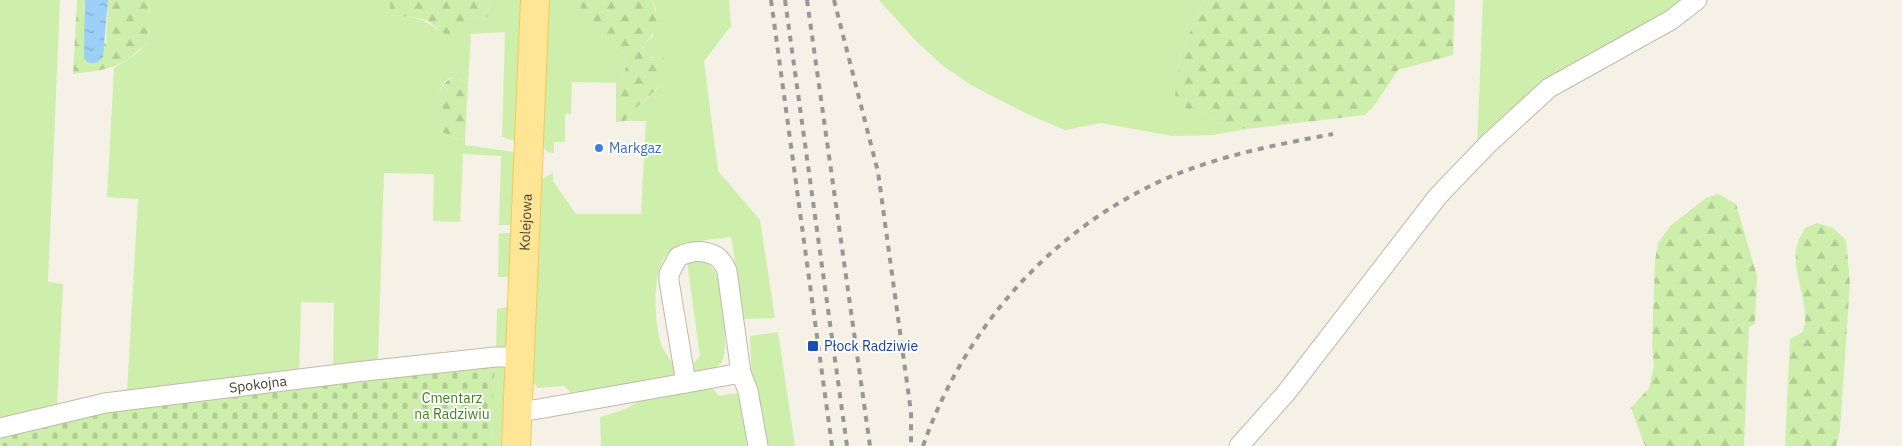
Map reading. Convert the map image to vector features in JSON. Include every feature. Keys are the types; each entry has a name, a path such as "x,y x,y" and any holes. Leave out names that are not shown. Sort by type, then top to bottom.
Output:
{"main road":[{"name":"Kolejowa","path":"516,446 535,0"}],"street":[{"path":"1239,446 1286,393 1428,210 1488,144 1549,88 1681,14 1697,0"},
{"path":"686,383 669,282 672,265 678,257 685,253 708,252 724,262 727,271 741,373 748,391 758,446"},
{"name":"Spokojna","path":"0,428 105,403 376,370 495,357 520,357"},
{"path":"518,410 532,410 741,373"}],"green space":[{"path":"0,0 60,0 48,282 63,284 57,405 0,420"},
{"path":"77,0 85,0 84,14 106,45 108,0 150,0 148,41 130,57 114,66 97,71 73,74"},
{"path":"150,0 390,0 390,15 416,18 438,30 468,20 487,17 490,0 521,0 515,141 502,137 505,32 471,34 468,84 452,77 445,81 438,103 440,127 448,136 465,140 465,145 514,152 511,225 499,225 501,156 463,154 460,222 433,221 434,174 384,173 378,360 333,367 334,303 301,302 299,375 127,393 138,199 107,197 114,68 137,53 148,41"},
{"path":"390,0 490,0 487,17 468,20 467,32 446,35 428,21 390,15"},
{"path":"546,0 578,0 592,31 623,51 627,63 623,78 616,83 572,82 571,114 565,114 565,142 554,142 554,153 548,152 541,145"},
{"path":"578,0 653,0 658,27 644,44 643,54 647,58 663,57 665,68 663,77 653,93 625,121 616,122 616,83 623,78 627,63 623,51 587,27"},
{"path":"653,0 729,0 731,26 704,61 718,171 760,220 775,318 744,319 731,237 684,244 672,250 665,257 657,280 656,308 659,334 662,347 675,367 674,374 661,381 571,393 564,386 538,388 533,382 542,179 553,173 553,181 576,214 641,214 646,121 625,121 652,94 663,75 654,57 647,58 643,55 644,44 653,36 656,9"},
{"path":"879,0 1204,0 1180,55 1178,71 1183,108 1199,111 1219,123 1247,129 1213,135 1172,136 1101,123 1065,130 1027,114 971,85 942,65 914,39"},
{"path":"1204,0 1455,0 1453,55 1398,70 1374,106 1365,115 1247,129 1219,123 1199,111 1183,108 1175,96 1180,55"},
{"path":"1483,0 1688,0 1477,146"},
{"path":"456,77 468,84 465,140 453,138 445,134 438,117 437,109 440,91 449,79"},
{"path":"1718,194 1736,204 1757,276 1755,324 1749,327 1744,446 1645,446 1631,408 1649,388 1654,366 1652,345 1655,261 1658,243 1670,226 1706,198"},
{"path":"1817,223 1833,228 1846,240 1850,283 1840,431 1836,446 1785,446 1790,339 1803,332 1805,322 1804,302 1797,271 1796,250 1798,241 1805,228"},
{"path":"499,233 511,233 509,277 498,277"},
{"path":"702,261 713,270 718,281 723,305 725,347 724,357 719,365 696,372 692,365 700,356 687,262"},
{"path":"508,307 506,350 496,351 497,309"},
{"path":"778,332 795,446 762,446 752,389 750,336"},
{"path":"495,361 505,368 501,446 491,446"},
{"name":"Cmentarz na Radziwiu","path":"495,361 491,446 0,446 0,435 92,410"},
{"path":"712,388 719,396 744,392 754,446 601,446 600,417 626,409 639,401"}],"water":[{"path":"85,0 108,0 103,57 94,63 87,62 84,57"}],"railway":[{"path":"771,0 832,446"},
{"path":"785,0 847,446"},
{"path":"807,0 870,446"},
{"path":"834,0 878,172 911,412 911,446"},
{"path":"923,446 941,402 963,360 989,321 1019,285 1052,252 1089,222 1129,197 1191,169 1251,151 1333,134"}],"place":[{"name":"Markgaz","path":"599,148"},
{"name":"Płock Radziwie","path":"813,346"}]}
